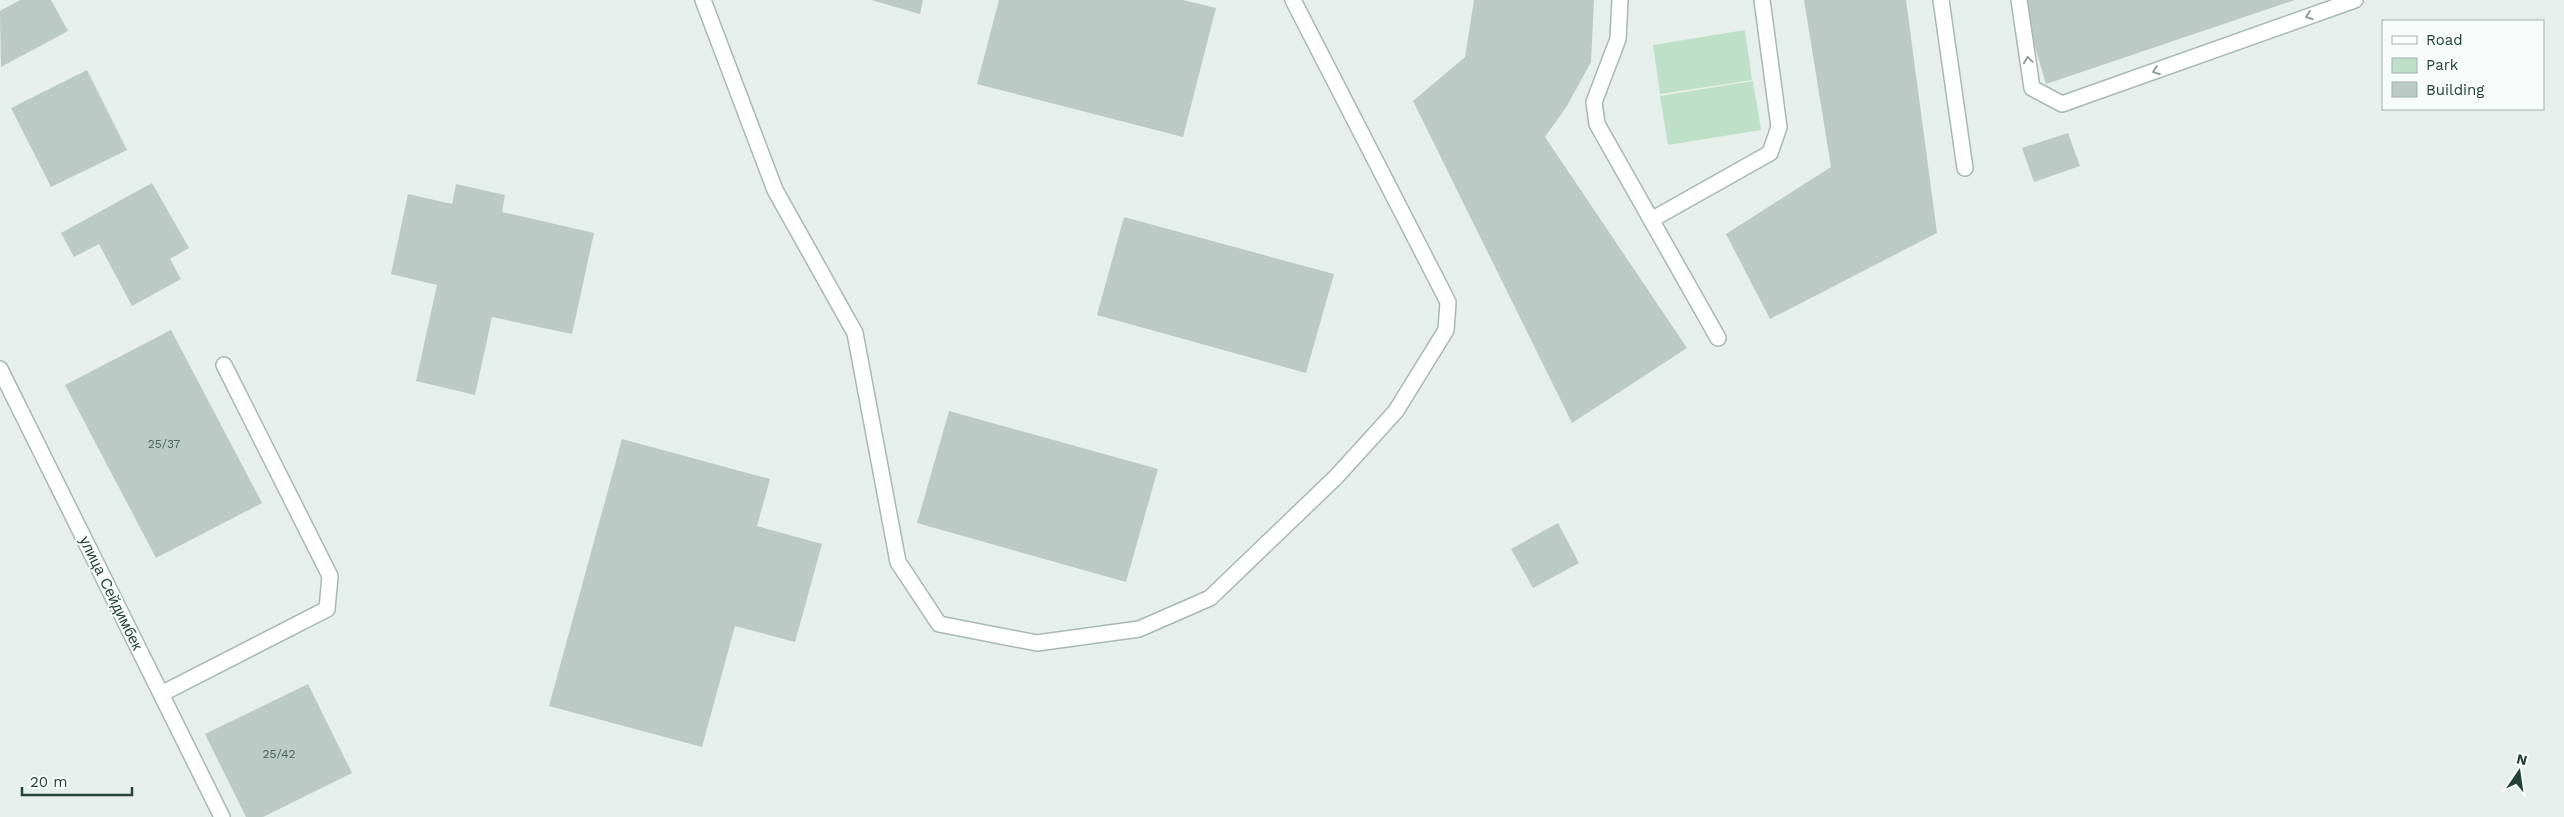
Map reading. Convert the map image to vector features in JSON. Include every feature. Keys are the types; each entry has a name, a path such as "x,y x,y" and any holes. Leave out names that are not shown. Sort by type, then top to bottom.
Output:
{"street":[{"path":"703,0 775,190 855,333 898,562 939,624 1037,643 1138,629 1210,598 1336,476 1396,411 1446,330 1448,302 1293,0"},
{"path":"1620,0 1618,39 1594,102 1597,124 1718,338"},
{"path":"1651,220 1770,153 1779,126 1762,0"},
{"path":"1941,0 1965,168"},
{"path":"2019,0 2032,88 2062,104 2355,0"},
{"path":"161,694 327,609 330,576 224,365"},
{"name":"улица Сейдимбек","path":"0,369 222,817"}],"green space":[{"path":"1745,30 1752,80 1660,94 1653,45"},
{"path":"1753,81 1761,130 1668,145 1660,96"}],"building":[{"path":"20,0 51,0 68,31 1,67 0,11"},
{"path":"871,0 923,0 920,14"},
{"path":"999,0 1183,0 1216,8 1183,137 977,84"},
{"path":"1474,0 1594,0 1591,62 1567,106 1545,137 1687,348 1572,423 1413,101 1465,57"},
{"path":"1804,0 1906,0 1937,233 1770,319 1726,234 1831,167"},
{"path":"2021,0 2295,0 2046,84"},
{"path":"87,70 127,150 51,187 11,108"},
{"path":"2068,133 2080,166 2034,182 2022,148"},
{"path":"152,183 189,248 170,259 181,279 132,306 99,244 74,257 61,233"},
{"path":"456,184 505,195 502,212 594,233 572,334 492,317 475,395 416,381 437,285 391,274 408,194 452,204"},
{"path":"1124,217 1334,274 1306,373 1097,315"},
{"path":"171,330 262,503 156,558 65,385"},
{"path":"949,411 1158,469 1126,582 917,523"},
{"path":"622,439 770,479 757,526 822,544 795,642 735,626 702,747 549,706"},
{"path":"1558,523 1579,563 1533,588 1511,549"},
{"path":"308,684 352,773 263,817 246,817 205,734"}]}
